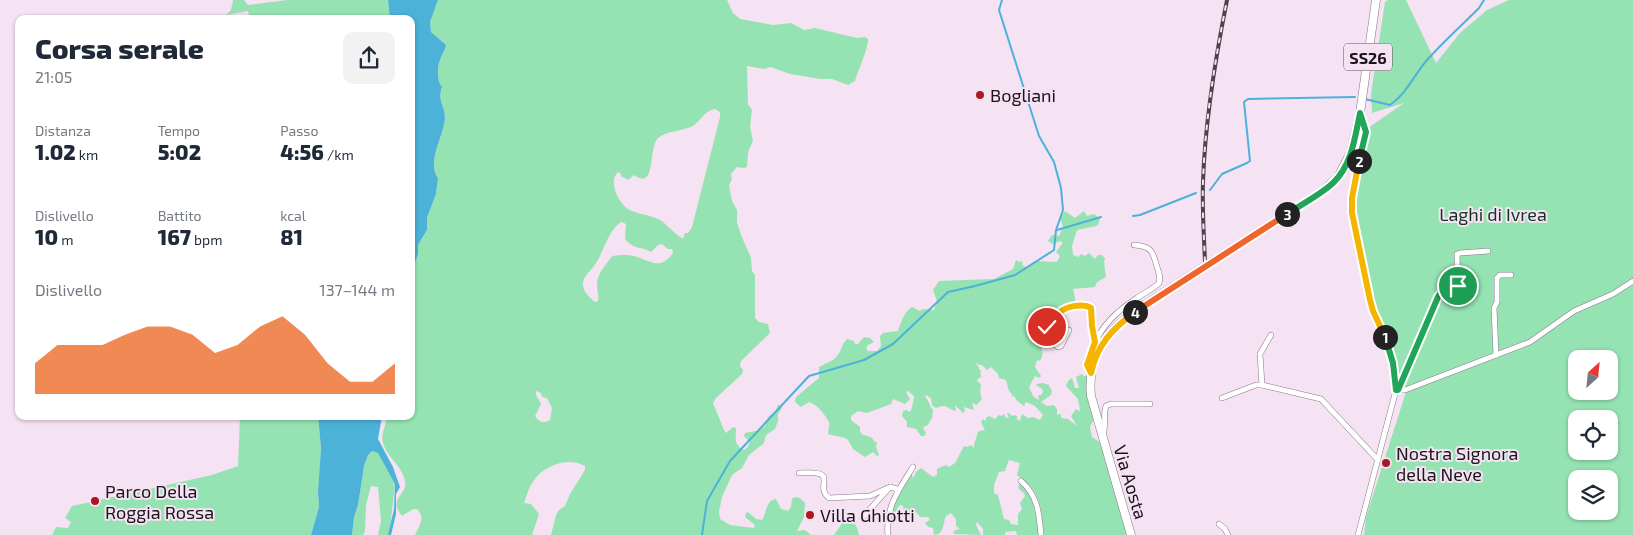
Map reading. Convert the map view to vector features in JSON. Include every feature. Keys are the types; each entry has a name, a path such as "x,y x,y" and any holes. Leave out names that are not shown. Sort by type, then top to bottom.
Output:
{"main road":[{"name":"SS26","path":"1360,113 1376,0"},
{"name":"Via Aosta","path":"1131,535 1091,396 1091,373 1094,360 1102,343 1111,330 1120,323 1333,183 1343,170 1351,152 1360,113"}],"street":[{"path":"1360,113 1366,132 1352,198 1353,222 1371,305 1388,344 1397,390"},
{"path":"1091,373 1087,365 1095,342 1104,326 1125,306 1159,283 1160,278 1152,251 1148,248 1134,245"},
{"path":"1358,535 1397,390 1438,297 1440,294 1458,286 1457,254 1488,251"},
{"path":"1496,355 1494,308 1497,302 1496,278 1500,275 1511,275"},
{"path":"1397,390 1405,390 1530,342 1574,311 1613,294 1633,281"},
{"path":"1069,330 1059,347 1051,342 1046,328 1063,310 1084,305 1088,306 1092,310 1095,342"},
{"path":"1264,385 1261,382 1260,354 1271,335"},
{"path":"1222,398 1256,384 1321,399 1378,460"},
{"name":"Via Aosta","path":"1102,436 1106,425 1104,411 1106,406 1111,404 1150,404"},
{"path":"888,535 889,508 913,466"},
{"path":"800,473 818,472 821,474 824,478 825,494 829,498 870,496 890,487 897,489 897,493"},
{"path":"1021,481 1028,487 1036,501 1039,510 1041,535"},
{"path":"862,518 890,487"},
{"path":"1219,524 1228,535"}],"green space":[{"path":"233,0 244,0 248,5 287,0 388,0 390,15 249,15 248,11 226,15 231,10"},
{"path":"438,0 727,0 733,13 740,19 773,25 791,23 804,30 815,28 868,39 855,81 848,85 832,79 790,74 771,67 764,69 747,66 748,104 752,110 750,127 753,141 748,152 747,167 737,167 731,174 732,179 729,185 732,201 737,210 737,222 751,258 752,271 755,275 755,318 759,322 768,324 770,333 741,361 742,374 713,403 724,430 726,433 733,427 736,428 738,446 744,450 750,442 744,436 745,433 760,430 765,426 768,417 776,411 778,404 782,408 778,414 775,429 766,435 764,443 749,455 742,468 731,477 722,497 719,512 720,519 730,525 754,528 755,525 745,517 746,513 748,512 756,519 762,520 770,502 776,499 781,509 788,511 791,507 792,499 795,497 800,498 805,503 804,517 797,531 805,530 811,535 551,535 556,515 565,506 585,470 585,466 578,463 563,462 543,471 537,476 530,487 524,503 531,504 539,514 532,535 415,535 421,522 420,512 417,509 413,509 402,516 398,510 397,501 404,490 405,481 401,471 385,448 382,436 386,420 415,420 415,263 418,254 418,245 427,230 427,218 436,194 438,178 434,164 445,118 438,70 446,45 431,32 430,22","holes":["715,109 720,112 692,227 688,233 685,233 683,239 662,221 635,212 623,205 614,188 615,176 618,172 628,180 634,175 645,178 650,171 654,147 658,138 665,134 691,127 711,110","622,222 626,224 625,239 631,245 651,252 658,245 662,244 668,249 672,249 673,253 664,262 660,263 631,255 612,256 598,277 598,301 595,302 588,296 583,282 597,261 613,229","536,391 541,393 542,397 547,398 552,408 550,420 545,422 541,422 535,416 541,404"]},
{"name":"Laghi di Ivrea","path":"1388,0 1406,0 1436,63 1460,33 1487,10 1509,0 1633,0 1633,535 1364,535 1366,517 1406,392 1392,372 1350,218 1356,167 1368,128 1404,103 1372,113 1371,94 1385,2"},
{"path":"1065,211 1075,218 1084,211 1087,216 1094,214 1100,219 1096,226 1077,230 1072,246 1073,255 1078,257 1081,254 1085,256 1089,253 1095,259 1098,255 1102,255 1105,258 1106,277 1097,282 1095,287 1073,289 1076,303 1068,306 1041,336 1042,341 1039,342 1042,354 1041,359 1037,360 1035,367 1041,376 1039,378 1035,376 1029,387 1033,396 1038,400 1038,395 1041,395 1043,392 1036,385 1043,383 1049,385 1052,391 1051,395 1041,402 1047,406 1054,405 1057,409 1057,415 1061,414 1061,418 1068,419 1077,426 1071,416 1076,409 1080,410 1078,399 1066,386 1072,378 1075,388 1079,388 1076,377 1082,374 1085,377 1088,372 1088,397 1093,417 1090,427 1092,437 1101,443 1129,535 1043,535 1037,496 1029,485 1017,475 1020,463 1009,460 1005,471 999,472 994,485 994,493 998,495 1004,519 1009,520 1011,524 1018,525 1018,514 1022,509 1020,503 1025,496 1018,487 1020,483 1028,492 1035,512 1038,513 1039,535 1017,535 1016,531 1005,532 1005,535 983,535 983,529 977,522 976,525 981,535 954,534 955,530 960,529 956,526 956,519 951,513 946,516 940,533 934,535 933,528 928,527 925,523 930,520 928,517 920,517 916,512 913,514 904,511 901,505 890,520 890,508 911,473 913,478 921,468 933,477 937,475 937,469 946,465 949,467 955,463 964,446 971,445 974,448 978,432 985,431 981,422 983,419 986,421 986,418 989,416 995,419 999,415 1002,416 1004,414 1006,418 1009,417 1007,414 1009,413 1012,416 1017,416 1017,419 1020,421 1022,414 1028,418 1033,417 1040,420 1043,415 1035,406 1026,402 1024,406 1016,400 1009,391 1006,380 999,378 998,374 991,367 987,370 982,365 976,363 982,376 977,381 981,384 980,392 982,399 977,405 972,403 974,410 964,407 965,411 963,413 955,405 955,411 945,406 936,408 932,405 931,398 926,395 925,397 933,410 932,418 927,426 923,428 926,433 924,436 921,436 916,429 907,427 907,422 902,416 903,411 910,412 913,404 914,396 908,391 906,392 910,399 905,404 893,399 891,404 867,413 858,411 851,416 851,420 860,427 860,432 863,435 871,437 877,442 876,447 879,455 877,456 873,452 865,457 853,449 845,438 828,434 829,422 820,410 809,402 801,407 795,402 796,397 819,378 819,367 835,358 847,339 858,344 864,337 870,338 874,342 866,348 868,351 877,351 881,346 880,336 883,333 898,331 909,309 912,307 920,311 923,309 934,310 937,301 933,290 939,281 994,279 1013,269 1016,260 1022,261 1023,266 1026,267 1036,261 1057,262 1060,256 1056,252 1062,242 1053,244 1048,241 1052,235 1059,236 1063,227 1060,218"},
{"path":"240,420 318,420 321,448 318,491 319,507 311,535 52,535 56,527 68,528 71,522 65,518 72,506 212,475 238,466"},
{"path":"372,451 378,452 395,484 390,529 388,535 378,535 381,521 378,487 371,486 366,505 365,531 363,535 352,535 364,466 368,455"},
{"path":"847,520 854,523 859,535 834,535 843,522"}],"water":[{"path":"388,0 438,0 430,22 431,32 446,45 438,70 438,78 442,87 441,100 445,118 434,164 438,178 436,194 427,218 427,230 418,245 418,254 415,263 415,15 390,15"},
{"path":"318,420 381,420 378,439 393,467 400,487 396,494 396,514 391,535 388,535 394,509 395,484 378,453 372,451 368,455 364,466 352,535 311,535 319,507 318,491 321,448"}],"waterway":[{"path":"702,535 707,501 730,461 809,376 864,360 893,344 948,292 1015,275 1054,250 1056,230 1063,210 1061,188 1054,162 1039,136 999,10 1002,0"},
{"path":"1365,99 1390,105 1406,89 1427,60 1479,8 1484,0"},
{"path":"1210,190 1222,174 1250,161 1244,102 1248,99 1355,97"},
{"path":"1133,216 1196,193"},
{"path":"1057,230 1101,217"}],"railway":[{"path":"1205,262 1203,222 1204,159 1208,113 1227,0"}],"place":[{"name":"Bogliani","path":"980,95"},
{"name":"Nostra Signora della Neve","path":"1386,463"},
{"name":"Parco Della Roggia Rossa","path":"95,501"},
{"name":"Villa Ghiotti","path":"810,515"}],"route":[{"path":"1047,327 1065,309 1084,305 1091,308 1095,342 1087,365 1091,373 1098,351 1111,330 1138,310 1333,183 1343,170 1351,152 1360,113 1366,132 1352,198 1353,222 1373,311 1388,344 1393,363 1396,390 1398,390 1438,297 1440,294 1458,286"}]}
